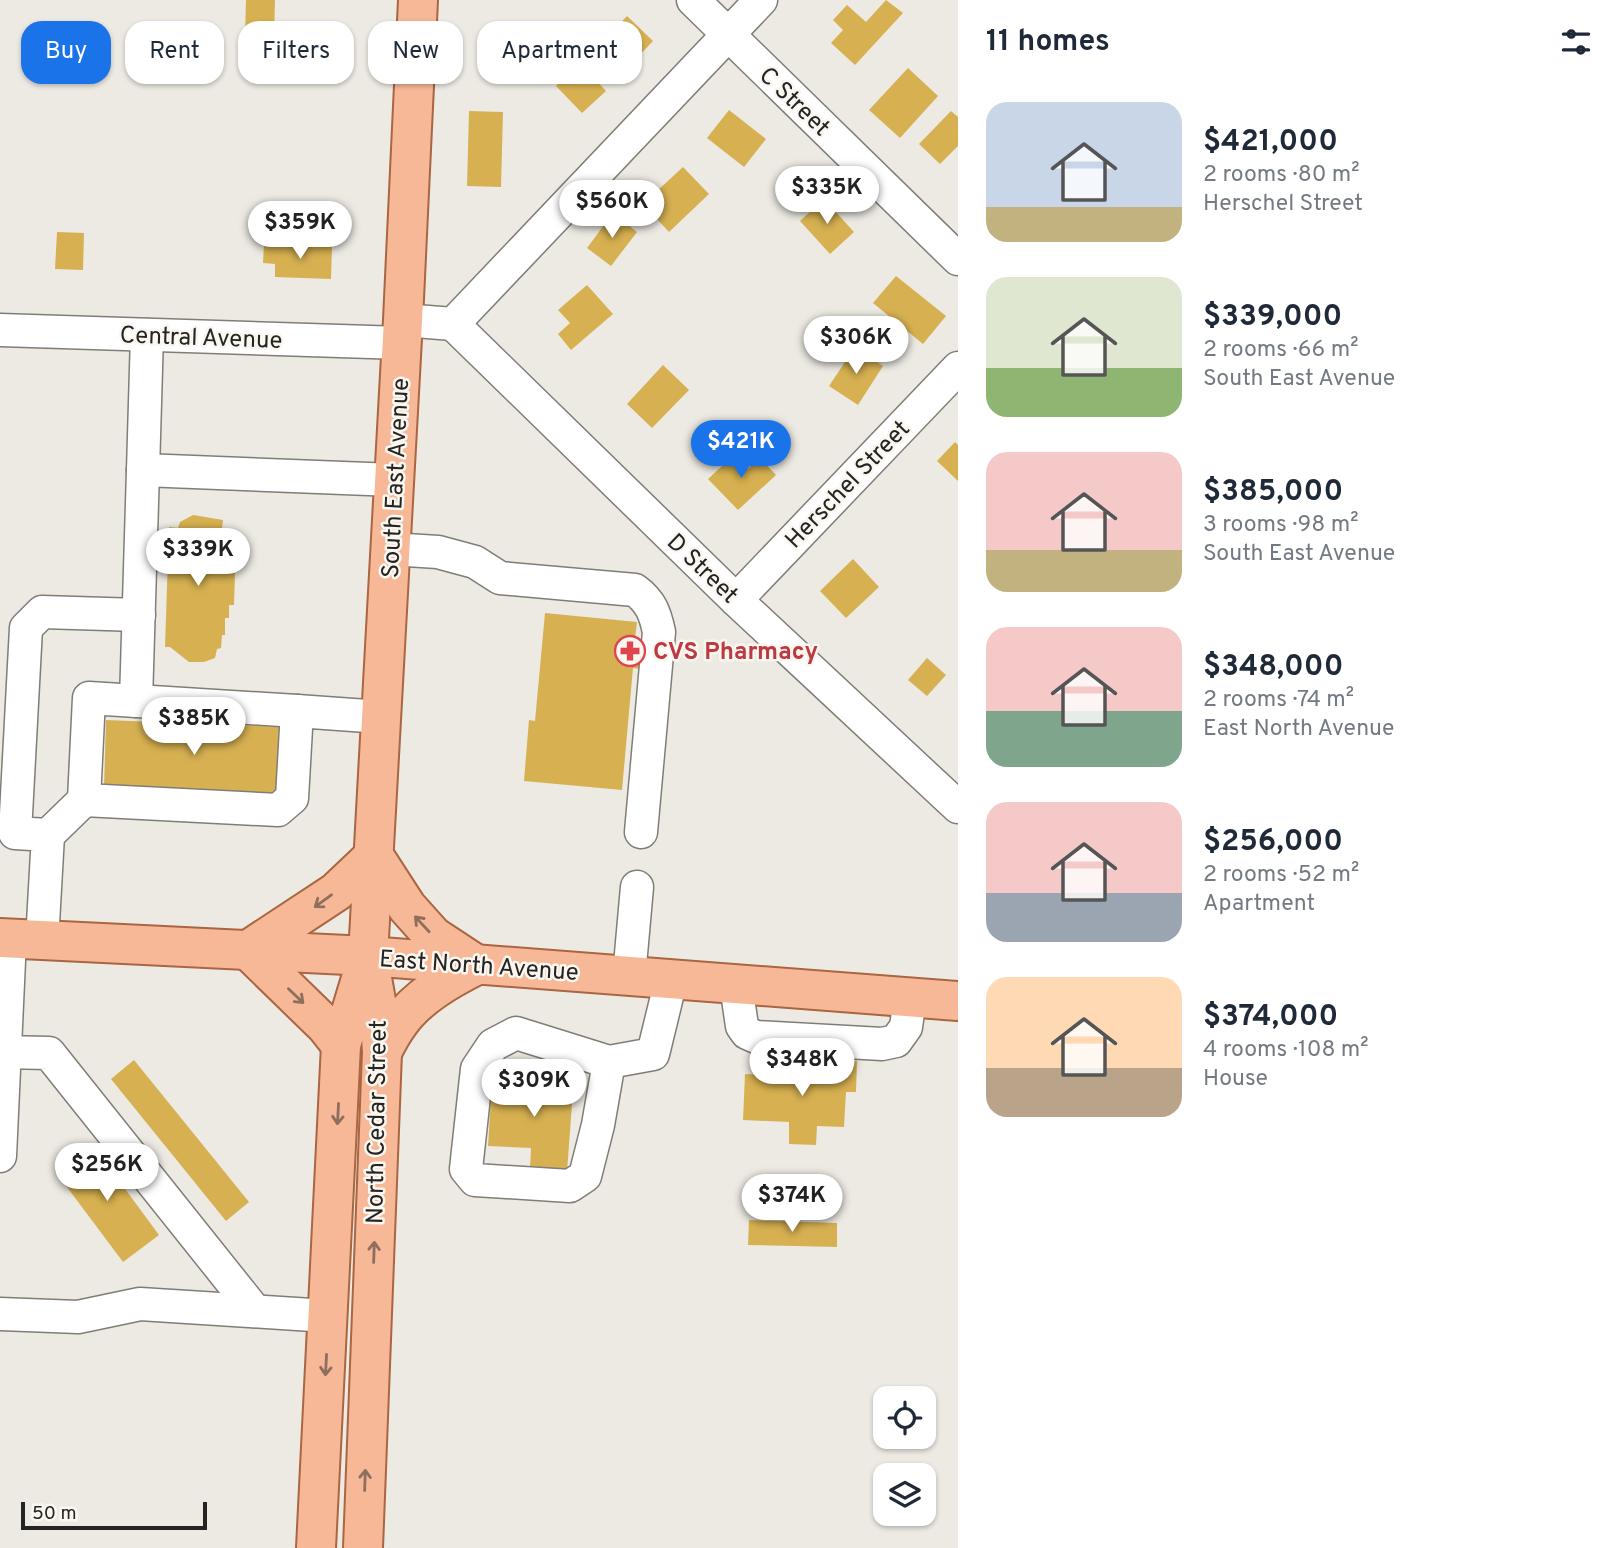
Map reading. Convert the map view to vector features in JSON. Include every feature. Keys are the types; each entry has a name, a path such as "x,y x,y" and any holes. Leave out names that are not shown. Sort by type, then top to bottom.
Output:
{"main road":[{"name":"South East Avenue","path":"368,956 403,332 418,0"},
{"path":"341,1045 326,1026 248,950 335,891 374,856 414,915 433,936 477,964 449,980 416,1006 399,1022 382,1052"},
{"name":"East North Avenue","path":"18,939 368,956 958,1001"},
{"name":"North Cedar Street","path":"316,1548 341,1045 368,956"},
{"name":"North Cedar Street","path":"363,1548 382,1052 380,1023 368,956"}],"street":[{"name":"C Street","path":"692,0 958,259"},
{"path":"453,324 761,0"},
{"name":"Central Avenue","path":"0,330 147,335 403,332 453,324"},
{"name":"D Street","path":"453,324 736,600 958,807"},
{"path":"136,701 147,335"},
{"name":"Herschel Street","path":"736,600 958,368"},
{"path":"143,470 394,480"},
{"path":"390,549 438,552 475,562 500,579 635,590 646,598 653,609 659,632 641,832"},
{"path":"48,835 15,833 26,628 42,612 139,615"},
{"path":"0,1156 2,1052 18,939 48,835 85,800 89,698 381,717"},
{"path":"85,800 278,810 292,798 297,711"},
{"path":"629,976 637,887"},
{"path":"610,1062 585,1176 570,1186 475,1180 466,1169 477,1069 493,1045 516,1033 610,1062 653,1054 671,980"},
{"path":"736,985 742,1026 747,1033 756,1037 882,1044 896,1041 906,1027 910,998"},
{"path":"2,1052 49,1053 256,1311"},
{"path":"0,1314 78,1317 140,1304 328,1316"}],"building":[{"path":"246,0 275,0 274,21 245,21"},
{"path":"886,0 903,13 855,65 831,43 843,30 833,20 847,5 866,22"},
{"path":"642,30 653,41 642,53"},
{"path":"908,68 938,96 900,138 869,110"},
{"path":"600,84 606,91 582,113 556,86"},
{"path":"729,110 766,139 744,167 707,138"},
{"path":"469,111 503,112 501,187 467,186"},
{"path":"951,111 958,117 958,146 940,164 919,144"},
{"path":"683,167 709,194 669,232 643,204"},
{"path":"824,199 854,232 830,254 800,221"},
{"path":"613,213 637,232 611,266 587,248"},
{"path":"57,232 84,233 83,270 55,269"},
{"path":"264,244 332,246 331,279 275,277 275,264 263,263"},
{"path":"896,276 946,316 923,344 873,303"},
{"path":"587,285 613,314 571,350 558,334 570,323 558,310"},
{"path":"855,347 883,366 858,405 829,386"},
{"path":"663,365 689,390 652,428 627,404"},
{"path":"955,442 958,445 958,481 937,461"},
{"path":"734,455 748,469 760,458 776,475 738,510 708,479"},
{"path":"193,515 223,520 222,528 226,530 226,542 229,543 228,559 232,559 235,573 234,605 229,605 229,618 225,618 225,635 222,635 221,648 217,649 215,658 204,662 189,662 170,647 165,647 169,527 178,528 180,522"},
{"path":"853,559 879,587 846,618 820,591"},
{"name":"CVS Pharmacy","path":"545,613 637,622 635,639 654,640 651,670 633,668 622,790 524,781 529,720 535,721"},
{"path":"927,658 946,675 927,696 908,680"},
{"path":"106,720 284,727 282,794 104,787"},
{"path":"805,1059 857,1061 856,1092 846,1092 844,1127 817,1126 816,1145 789,1144 789,1122 743,1120 745,1074 804,1077"},
{"path":"134,1060 249,1202 226,1221 111,1079"},
{"path":"525,1073 574,1077 567,1172 530,1169 531,1148 488,1146 492,1082 524,1085"},
{"path":"92,1144 159,1235 123,1262 55,1171"},
{"path":"749,1220 837,1223 837,1247 748,1245"}],"place":[{"name":"CVS Pharmacy","path":"630,651"}]}
